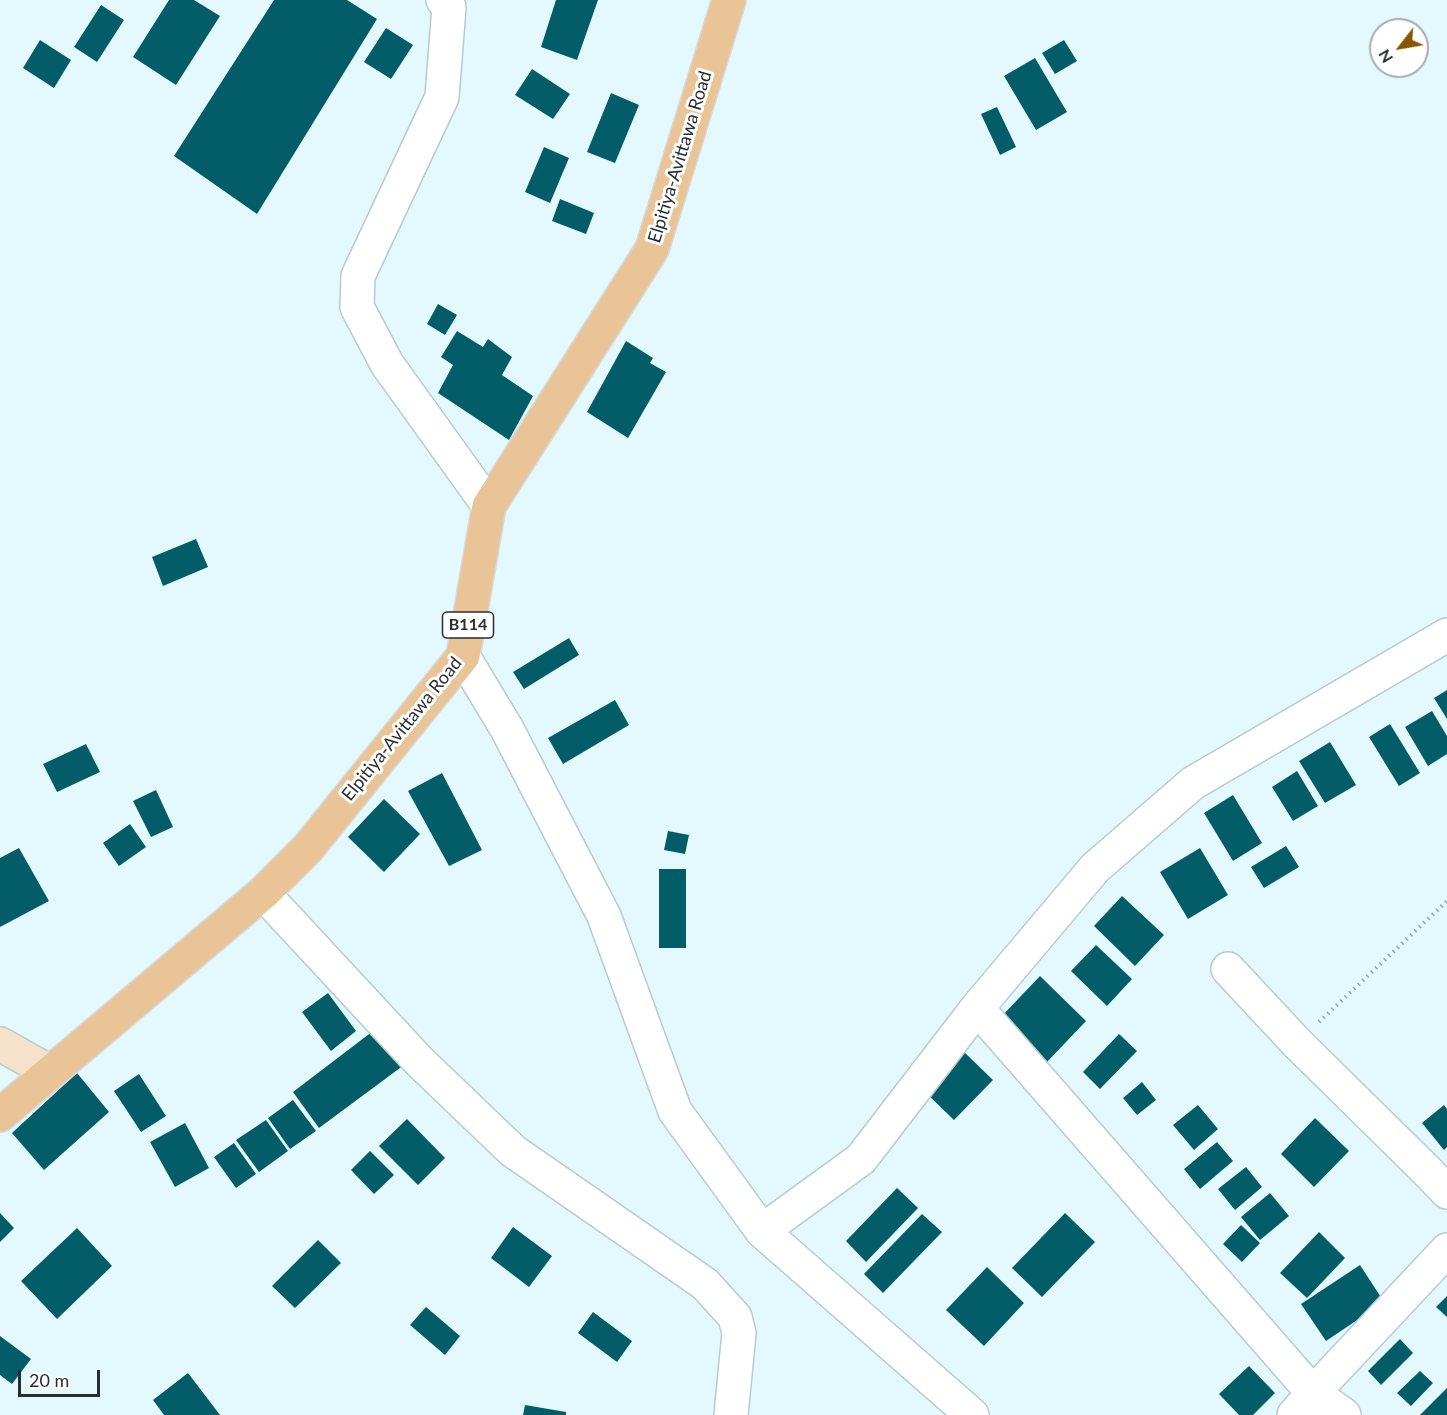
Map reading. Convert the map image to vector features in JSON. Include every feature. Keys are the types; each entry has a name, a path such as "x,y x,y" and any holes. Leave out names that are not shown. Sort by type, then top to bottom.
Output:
{"main road":[{"name":"Elpitiya-Avittawa Road","path":"0,1115 263,893 308,848 463,656 489,506 652,249 729,0"},
{"path":"0,1044 50,1072"}],"street":[{"path":"442,0 449,7 442,97 358,276 357,307 387,364 489,506"},
{"path":"762,1231 861,1159 977,1008 1095,868 1193,783 1447,635"},
{"path":"463,656 507,729 604,916 675,1111 762,1231 972,1415"},
{"path":"263,893 419,1061 513,1151 705,1284 735,1317 739,1333 731,1415"},
{"path":"1228,969 1297,1043 1447,1192"},
{"path":"977,1008 1303,1404 1344,1415"},
{"path":"1303,1404 1447,1250"}],"path":[{"path":"1297,1043 1447,901"}],"building":[{"path":"169,0 194,0 220,16 176,85 133,57"},
{"path":"274,0 347,0 377,19 257,214 174,156"},
{"path":"556,0 598,0 577,60 541,47"},
{"path":"101,5 124,20 97,62 74,47"},
{"path":"386,28 413,45 391,79 364,62"},
{"path":"40,40 71,60 54,88 23,68"},
{"path":"1064,40 1077,61 1055,74 1042,53"},
{"path":"1035,58 1067,112 1036,130 1004,76"},
{"path":"532,69 570,94 553,119 515,95"},
{"path":"611,93 639,105 615,163 587,152"},
{"path":"997,107 1016,147 1000,155 981,114"},
{"path":"544,147 569,158 550,203 525,192"},
{"path":"560,199 594,213 586,234 552,221"},
{"path":"438,304 457,315 445,335 427,324"},
{"path":"457,331 483,347 488,339 512,357 502,375 533,396 509,440 438,393 453,365 441,357"},
{"path":"626,341 653,358 650,363 666,372 628,438 587,412"},
{"path":"196,539 208,567 163,586 152,557"},
{"path":"569,638 579,655 524,689 513,672"},
{"path":"1447,690 1447,719 1434,698"},
{"path":"615,700 629,725 563,764 548,738"},
{"path":"1432,711 1447,736 1447,754 1428,766 1405,727"},
{"path":"1390,724 1420,773 1399,786 1369,737"},
{"path":"1330,742 1356,785 1325,803 1299,761"},
{"path":"86,744 100,772 57,792 43,764"},
{"path":"1297,771 1318,806 1293,821 1272,787"},
{"path":"442,773 482,850 449,866 408,791"},
{"path":"156,790 173,827 151,837 133,801"},
{"path":"1233,795 1262,843 1233,861 1204,813"},
{"path":"384,799 420,834 384,872 348,837"},
{"path":"130,824 146,847 119,866 103,843"},
{"path":"668,831 689,835 685,854 664,850"},
{"path":"1286,846 1299,867 1264,888 1251,867"},
{"path":"19,848 49,901 0,927 0,858"},
{"path":"1200,848 1228,895 1188,919 1160,872"},
{"path":"659,869 686,869 686,948 659,948"},
{"path":"1122,896 1164,935 1135,966 1094,926"},
{"path":"1096,945 1132,979 1107,1006 1071,971"},
{"path":"1040,976 1086,1021 1047,1062 1001,1017"},
{"path":"328,993 356,1031 331,1051 302,1012"},
{"path":"377,1028 404,1065 319,1128 293,1092"},
{"path":"1119,1034 1137,1051 1100,1089 1083,1072"},
{"path":"963,1051 993,1080 954,1120 924,1091"},
{"path":"77,1073 109,1112 44,1170 12,1133"},
{"path":"139,1074 166,1116 141,1132 114,1091"},
{"path":"1142,1082 1156,1100 1137,1115 1123,1098"},
{"path":"293,1100 316,1131 290,1149 268,1118"},
{"path":"1198,1105 1218,1129 1194,1150 1173,1125"},
{"path":"1444,1105 1447,1109 1447,1147 1444,1150 1422,1123"},
{"path":"1315,1118 1349,1151 1314,1187 1281,1154"},
{"path":"407,1119 445,1158 418,1185 379,1146"},
{"path":"266,1120 288,1151 259,1172 236,1140"},
{"path":"185,1123 209,1168 175,1187 150,1142"},
{"path":"1217,1142 1233,1161 1200,1189 1184,1169"},
{"path":"234,1143 256,1174 236,1188 214,1157"},
{"path":"370,1151 394,1175 374,1194 351,1170"},
{"path":"1246,1167 1262,1187 1235,1210 1218,1189"},
{"path":"897,1188 918,1208 866,1262 846,1241"},
{"path":"1270,1193 1289,1216 1260,1240 1241,1217"},
{"path":"0,1213 14,1228 0,1242"},
{"path":"1065,1213 1095,1242 1042,1297 1012,1268"},
{"path":"922,1214 942,1232 883,1293 864,1274"},
{"path":"1241,1225 1260,1243 1242,1262 1223,1244"},
{"path":"513,1227 552,1256 529,1287 491,1258"},
{"path":"77,1228 112,1266 57,1319 21,1281"},
{"path":"1319,1232 1345,1258 1307,1298 1280,1273"},
{"path":"318,1240 341,1263 295,1308 272,1286"},
{"path":"1360,1265 1384,1302 1326,1341 1301,1304"},
{"path":"987,1267 1024,1303 984,1346 946,1310"},
{"path":"1447,1296 1447,1317 1436,1307"},
{"path":"426,1307 460,1336 445,1355 410,1325"},
{"path":"593,1312 632,1341 617,1362 578,1333"},
{"path":"0,1336 31,1359 12,1384 0,1375"},
{"path":"1400,1339 1413,1353 1381,1385 1368,1371"},
{"path":"1249,1366 1275,1393 1253,1415 1239,1415 1219,1394"},
{"path":"1420,1371 1433,1383 1411,1406 1397,1393"},
{"path":"188,1373 220,1415 164,1415 153,1400"},
{"path":"1447,1388 1447,1415 1420,1415"},
{"path":"525,1405 566,1412 566,1415 523,1415"}]}
